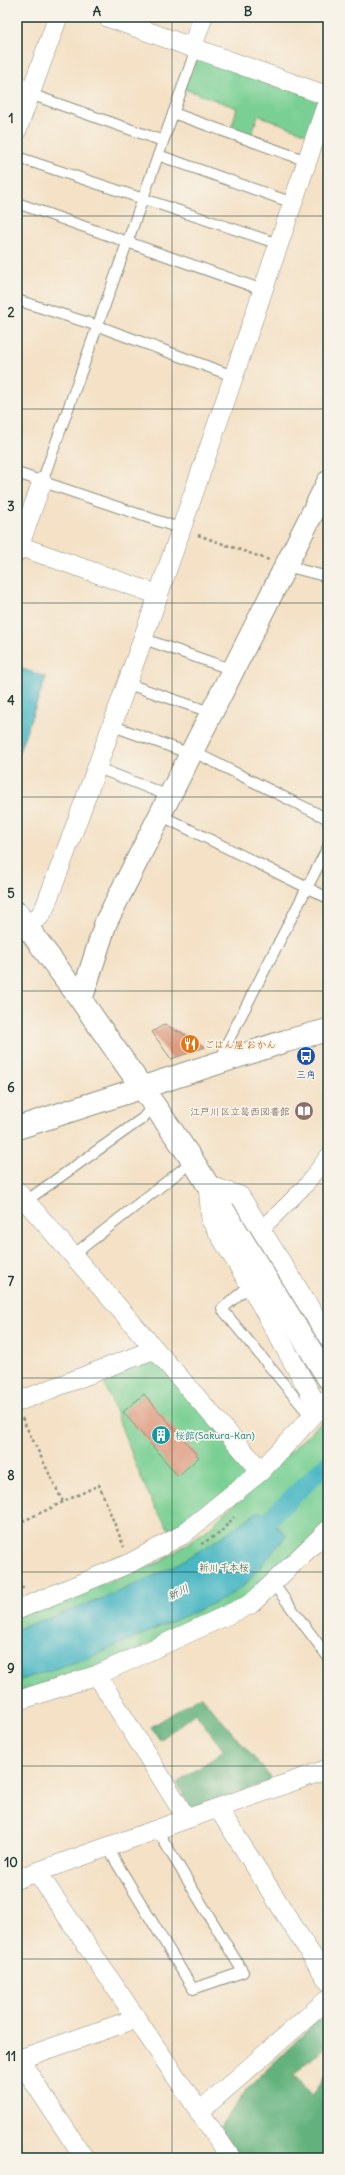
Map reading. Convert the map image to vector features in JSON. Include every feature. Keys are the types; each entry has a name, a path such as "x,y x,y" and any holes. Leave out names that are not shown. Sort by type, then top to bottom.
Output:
{"street":[{"path":"17,130 26,88 58,17"},
{"path":"107,17 328,96"},
{"path":"194,48 203,17"},
{"path":"21,919 39,917 45,907 98,768 182,530 233,376 328,100"},
{"path":"42,482 18,549 159,595"},
{"path":"81,1000 106,922 191,752 213,713 233,670 328,482"},
{"path":"21,919 81,1000 193,1161 328,1378"},
{"path":"17,1128 149,1096 220,1064 286,1041 328,1030"},
{"path":"262,1230 306,1185 328,1155"},
{"path":"208,1185 240,1196 328,1337"},
{"path":"17,1610 130,1563 182,1535 261,1470 320,1409 250,1285 210,1220 208,1185"},
{"path":"21,1196 261,1470"},
{"path":"19,1408 155,1349"},
{"path":"17,1701 97,1675 251,1604 272,1582 328,1530"},
{"path":"97,1675 187,1819"},
{"path":"17,1879 218,1808 326,1774"},
{"path":"218,1808 328,1982"},
{"path":"37,1872 230,2158"},
{"path":"199,2112 328,1999"},
{"path":"84,2158 18,2058 135,2019"}],"lane":[{"path":"42,482 128,242 194,48"},
{"path":"26,88 163,141"},
{"path":"173,113 307,161"},
{"path":"158,155 293,203"},
{"path":"17,157 278,244"},
{"path":"17,203 263,290"},
{"path":"17,300 98,326 233,376"},
{"path":"17,473 182,530"},
{"path":"286,566 328,578"},
{"path":"144,639 233,670"},
{"path":"128,684 213,713"},
{"path":"113,726 191,752 328,819"},
{"path":"98,768 169,796"},
{"path":"160,815 328,898"},
{"path":"220,1064 225,1047 328,847"},
{"path":"21,1196 143,1118 149,1096"},
{"path":"73,1255 193,1161"},
{"path":"250,1285 222,1309 320,1409"},
{"path":"272,1582 328,1657"},
{"path":"107,1847 193,1989 243,1972 157,1830"}],"path":[{"path":"182,530 286,566"},
{"path":"19,1408 63,1502"},
{"path":"17,1524 99,1485 130,1563"}],"green space":[{"path":"196,49 328,96 315,137 258,115 250,140 230,133 237,108 182,88"},
{"path":"156,1359 255,1470 175,1538 155,1508 141,1478 102,1377"},
{"name":"新川千本桜","path":"328,1416 328,1526 246,1601 92,1670 17,1692 17,1616 162,1561 208,1529"},
{"path":"201,1696 273,1780 191,1808 177,1783 224,1751 195,1713 160,1740 151,1727"},
{"path":"328,2010 328,2044 294,2075 312,2096 328,2072 328,2150 319,2158 240,2158 220,2128 247,2089"}],"water":[{"path":"17,667 46,677 17,758"},
{"path":"259,1511 287,1535 245,1585 226,1598 91,1657 17,1681 17,1629 94,1602 151,1577 181,1562 204,1548"}],"building":[{"path":"165,1024 205,1047 171,1059 152,1032"},
{"name":"桜館(Sakura-Kan)","path":"144,1394 199,1457 178,1476 123,1412"}],"waterway":[{"name":"新川","path":"252,1535 328,1463"}],"place":[{"name":"ごはん屋 おかん","path":"190,1044"},
{"name":"三角","path":"306,1056"},
{"name":"江戸川区立葛西図書館","path":"304,1111"},
{"name":"桜館(Sakura-Kan)","path":"161,1435"}]}
